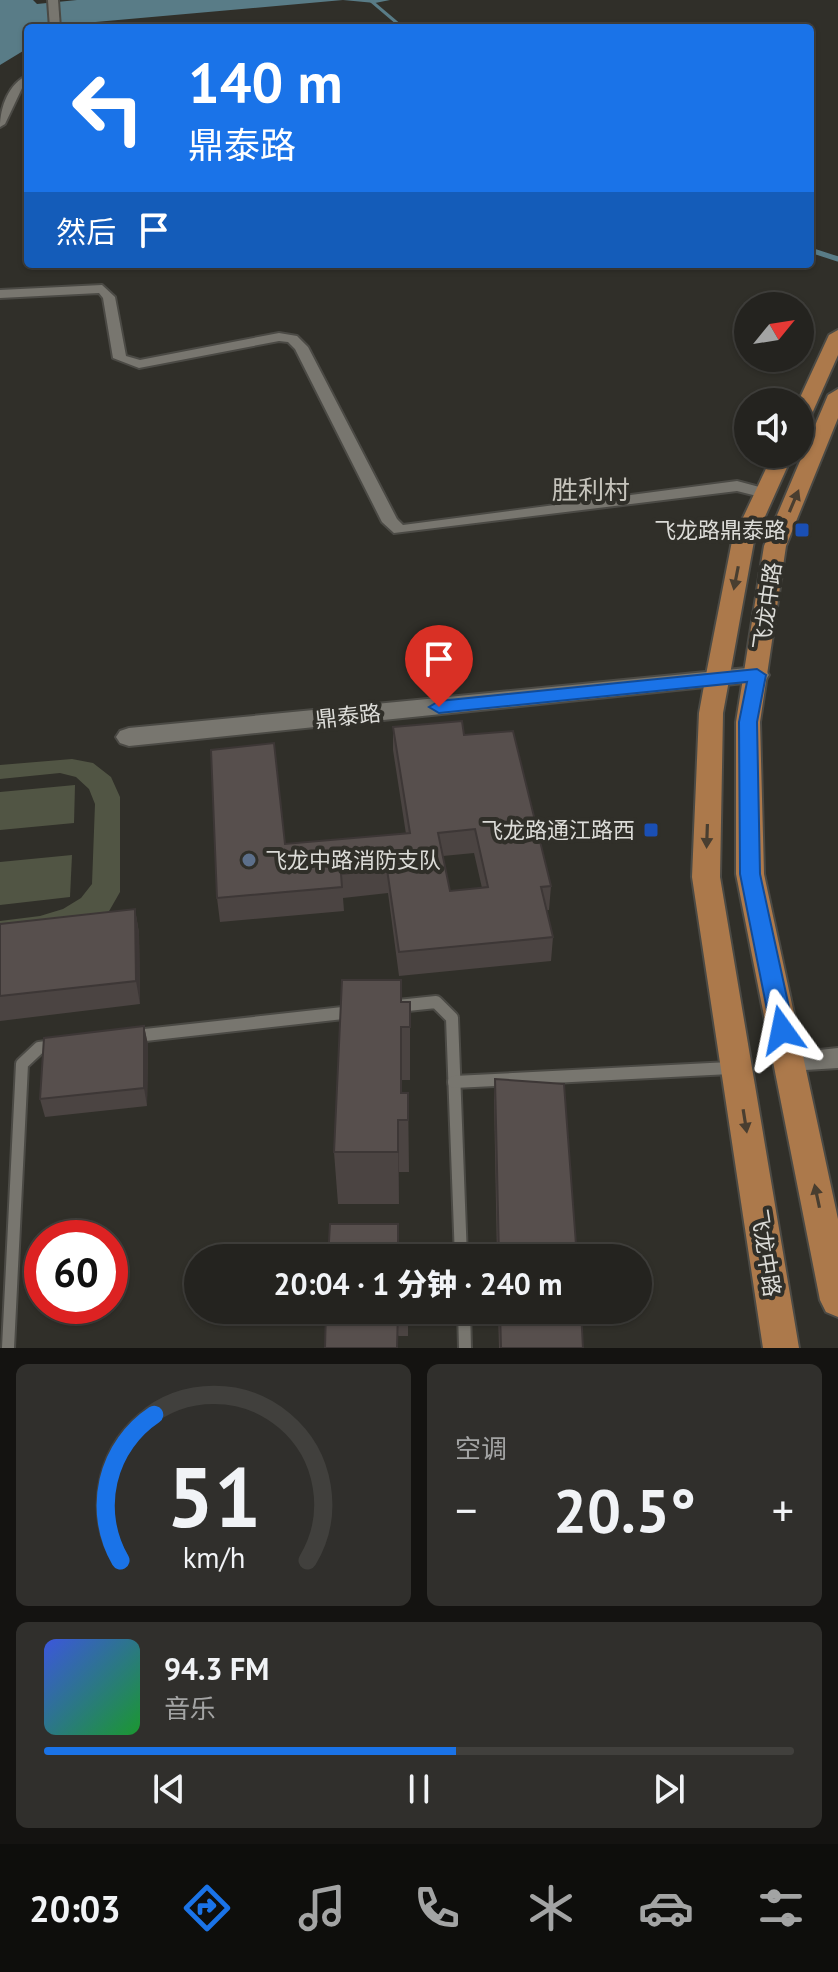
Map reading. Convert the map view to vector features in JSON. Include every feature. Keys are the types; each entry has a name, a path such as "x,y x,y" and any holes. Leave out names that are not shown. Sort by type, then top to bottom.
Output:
{"main road":[{"path":"814,388 838,335"},
{"name":"飞龙中路","path":"838,395 775,546 748,722 750,874 838,1300"},
{"name":"飞龙中路","path":"777,468 743,541 711,713 706,877 781,1348"}],"street":[{"path":"54,1 55,24"},
{"path":"0,124 19,84 24,81"},
{"path":"0,294 102,289 109,297 120,358 139,364 279,337 292,339 301,347 390,522 400,530 737,486 765,493"},
{"name":"鼎泰路","path":"129,737 757,675"},
{"path":"789,1061 838,1058"}],"lane":[{"path":"388,1007 436,1002 452,1018 460,1244"},
{"path":"118,1038 372,1009"},
{"path":"8,1348 5,1324 22,1064 39,1048 71,1044"},
{"path":"454,1082 736,1068"},
{"path":"464,1324 465,1348"}],"green space":[{"path":"72,759 93,763 111,777 120,797 120,892 108,913 0,942 0,921 40,916 63,909 81,898 92,884 95,804 89,789 76,777 60,773 0,779 0,765"},
{"path":"75,785 74,823 0,830 0,792"},
{"path":"72,855 70,897 0,905 0,862"}],"water":[{"path":"0,0 33,0 37,4 77,0 343,0 73,24 24,24 24,50 0,65"},
{"path":"343,0 390,0 375,3"}],"building":[{"path":"462,721 464,735 513,731 551,886 541,887 553,937 399,952 387,869 341,874 342,887 217,898 211,750 274,743 285,844 410,833 393,727","holes":["475,829 488,887 450,891 438,833"]},
{"path":"135,909 136,981 0,996 0,924"},
{"path":"342,980 401,980 401,1002 410,1002 410,1027 401,1027 401,1093 408,1093 408,1120 398,1120 398,1152 334,1152"},
{"path":"144,1026 144,1088 40,1099 44,1038"},
{"path":"495,1079 564,1084 576,1244 499,1244"},
{"path":"330,1224 398,1224 398,1244 329,1244"},
{"path":"326,1324 398,1324 397,1348 325,1348"},
{"path":"500,1324 582,1324 583,1348 501,1348"}],"waterway":[{"path":"370,0 398,24"},
{"path":"814,251 838,259"}],"place":[{"name":"飞龙路鼎泰路","path":"802,530"},
{"name":"飞龙路通江路西","path":"651,830"},
{"name":"飞龙中路消防支队","path":"249,860"}],"district":[{"name":"胜利村","path":"591,489"}],"route":[{"path":"439,707 757,675 748,722 750,874 782,1030"}]}
